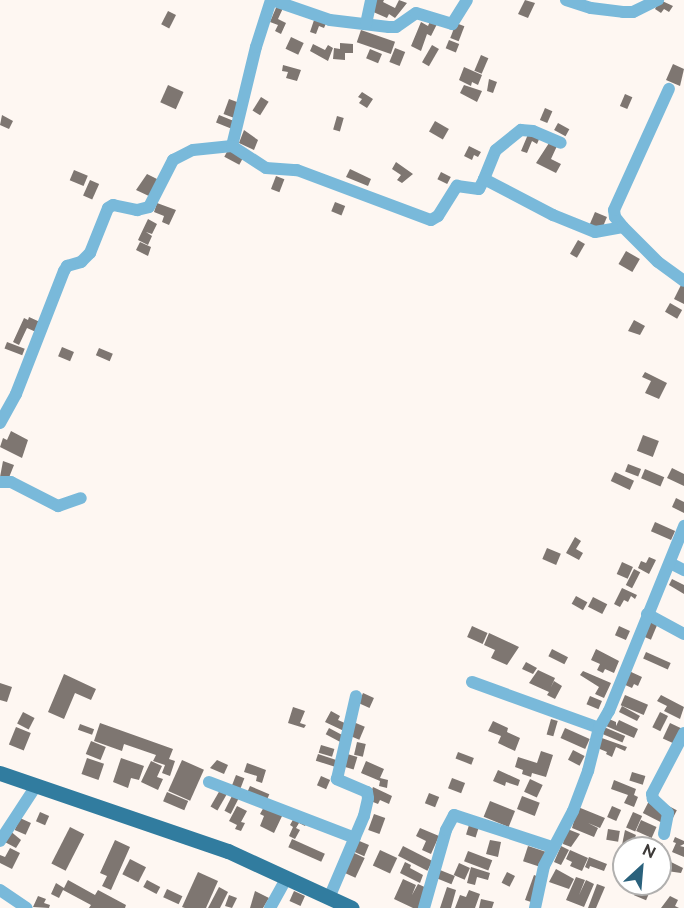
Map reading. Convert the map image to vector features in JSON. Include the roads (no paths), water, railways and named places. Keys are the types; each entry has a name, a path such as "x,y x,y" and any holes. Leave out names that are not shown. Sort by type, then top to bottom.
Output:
{"main road":[{"path":"0,773 228,851 352,908"}],"street":[{"path":"232,146 256,47 272,0 330,20 396,27 416,13 450,25 467,0"},
{"path":"366,24 371,0"},
{"path":"566,0 591,8 623,12 633,12 658,0"},
{"path":"669,89 614,210 615,217 623,227 658,261 684,281"},
{"path":"0,423 16,394 67,266 81,262 90,253 108,208 113,205 144,210 153,202 170,166 180,155 194,150 232,146 266,168 297,170 431,220 438,216 457,186 479,189 496,150 521,130 533,131 561,143"},
{"path":"484,178 553,215 595,232 623,227"},
{"path":"0,482 11,482 58,506 81,498"},
{"path":"535,908 544,867 573,811 588,771 599,729 609,711 684,526"},
{"path":"670,563 684,570"},
{"path":"647,614 684,634"},
{"path":"472,682 599,729"},
{"path":"329,898 355,838 368,794 340,782 337,776 356,696"},
{"path":"663,834 668,813 655,801 652,794 684,733"},
{"path":"209,782 355,838"},
{"path":"0,841 36,786"},
{"path":"424,908 446,830 454,815 552,848"},
{"path":"270,908 286,879"},
{"path":"0,890 27,908"}]}
